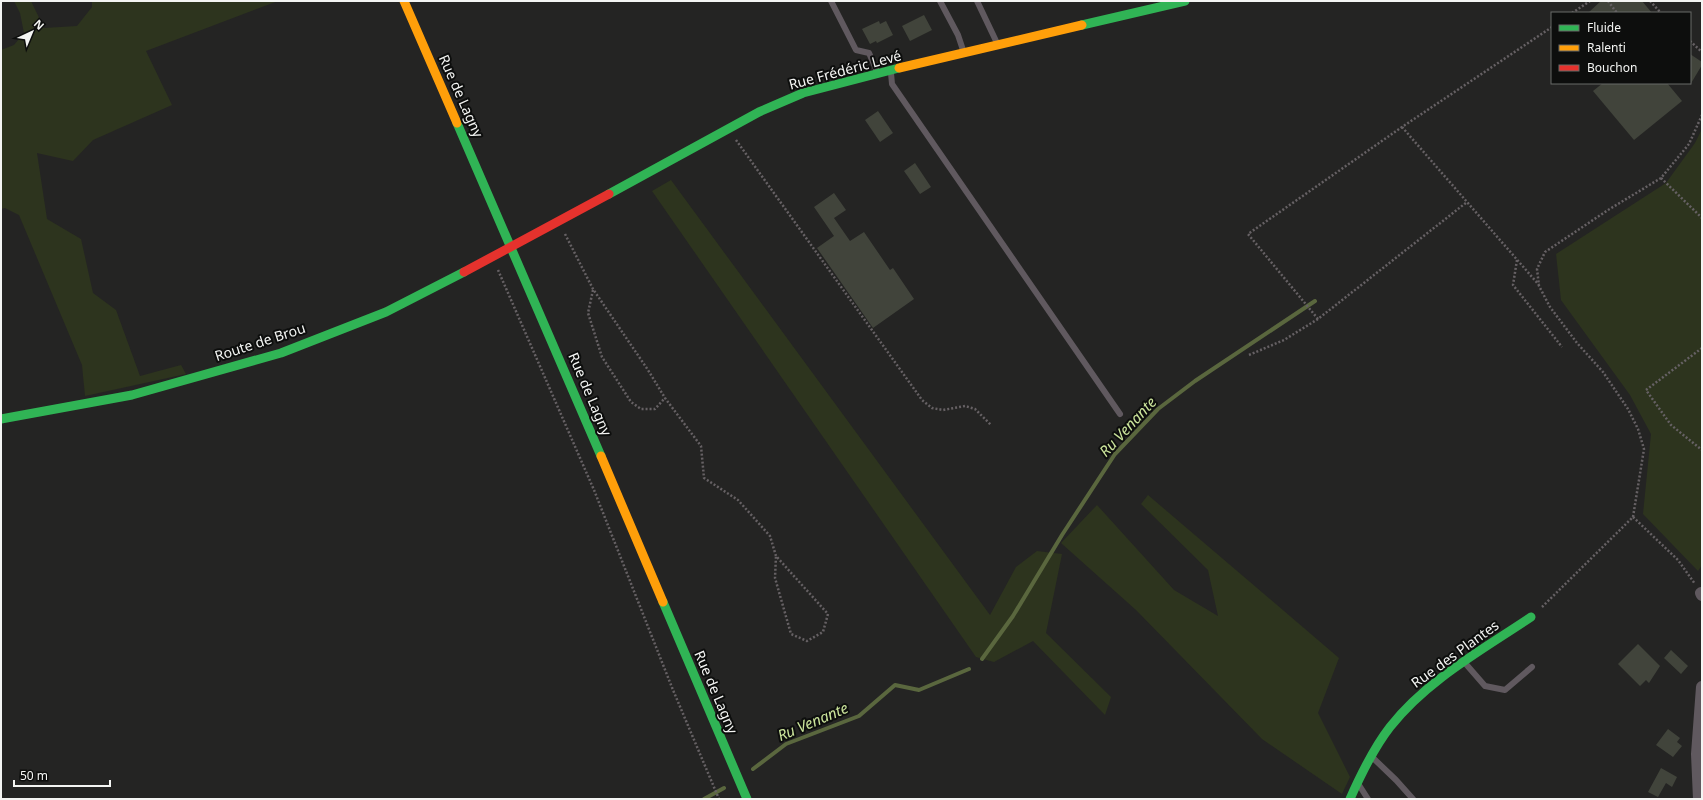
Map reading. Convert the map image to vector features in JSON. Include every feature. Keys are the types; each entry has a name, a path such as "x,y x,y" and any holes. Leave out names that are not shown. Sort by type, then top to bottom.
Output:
{"street":[{"name":"Rue de Lagny","path":"404,1 512,247 747,799"},
{"name":"Rue Frédéric Levé","path":"512,247 728,128 759,112 803,93 999,46 1142,6 1185,1"},
{"name":"Route de Brou","path":"1,419 132,395 281,353 386,312 512,247"},
{"name":"Rue des Plantes","path":"1350,799 1362,770 1390,727 1419,697 1464,663 1531,617"},
{"path":"1699,799 1697,754 1702,687"}],"lane":[{"path":"831,1 856,50 869,53 878,74"},
{"path":"940,1 958,35 964,54"},
{"path":"977,1 999,46"},
{"path":"891,71 892,84 1120,414"},
{"path":"1464,663 1485,686 1505,690 1532,667"},
{"path":"1371,757 1396,780 1413,799"},
{"path":"1357,782 1368,799"}],"path":[{"path":"1574,12 1590,1"},
{"path":"1608,1 1616,12"},
{"path":"1650,1 1660,12"},
{"path":"1318,319 1248,234 1551,28"},
{"path":"1691,42 1702,52"},
{"path":"1539,286 1537,269 1545,252 1661,178 1689,144 1702,114"},
{"path":"728,128 922,400 932,408 943,410 965,406 975,409 992,425"},
{"path":"1402,128 1539,286 1550,307 1577,343 1603,372 1628,409 1638,429 1644,450 1633,517 1531,617"},
{"path":"1661,178 1702,218"},
{"path":"1250,355 1284,340 1318,319 1467,202"},
{"path":"558,221 593,289 648,370 665,398 701,446 704,478 738,500 770,536 776,556 775,578 791,634 807,641 823,632 828,614 776,556"},
{"path":"492,257 594,490 719,799"},
{"path":"1517,260 1513,285 1562,347"},
{"path":"593,289 588,313 602,357 631,402 641,409 655,409 665,398"},
{"path":"1701,349 1646,390 1671,425 1702,450"},
{"path":"1633,517 1678,560 1702,594"}],"green space":[{"path":"14,1 31,1 44,28 77,26 92,7 92,1 278,1 146,51 172,105 93,140 73,161 37,153 47,219 81,239 93,293 116,310 140,376 181,365 186,374 85,396 82,365 19,215 5,208 1,209 1,50 14,45 24,33 20,13"},
{"path":"1702,129 1702,565 1698,571 1643,514 1651,434 1630,395 1561,300 1556,254 1666,183 1695,143"},
{"path":"671,180 990,615 1016,567 1037,551 1062,554 1046,633 1111,697 1105,715 1033,641 994,662 976,657 652,191"},
{"path":"1148,495 1339,658 1318,713 1350,777 1342,794 1262,739 1136,610 1061,543 1097,505 1174,590 1218,616 1208,570 1141,504"}],"building":[{"path":"1601,1 1642,1 1651,12 1589,12"},
{"path":"924,15 932,30 910,41 902,26"},
{"path":"879,21 880,24 886,21 893,35 877,43 876,41 870,44 862,29"},
{"path":"1691,55 1702,62 1702,65 1691,83"},
{"path":"1602,84 1668,84 1682,101 1634,140 1593,91"},
{"path":"878,111 893,133 880,142 865,120"},
{"path":"915,163 931,187 920,194 904,171"},
{"path":"834,193 846,210 834,218 850,241 864,232 890,270 893,268 914,299 873,328 817,248 834,236 814,207"},
{"path":"1638,644 1660,666 1649,683 1646,680 1640,686 1618,664"},
{"path":"1671,650 1688,666 1681,674 1664,658"},
{"path":"1668,729 1680,738 1677,742 1682,746 1673,757 1656,745"},
{"path":"1661,768 1677,777 1672,787 1666,783 1658,797 1648,792"}],"waterway":[{"name":"Ru Venante","path":"982,659 1013,616 1062,535 1115,454 1158,409 1195,381 1315,301"},
{"name":"Ru Venante","path":"753,769 786,744 859,716 895,685 919,690 969,669"},
{"name":"Ru Venante","path":"704,799 724,788"}],"traffic: fast":[{"path":"1082,25 1185,1"},
{"path":"609,194 759,112 803,93 899,68"},
{"path":"457,123 601,456"},
{"path":"1,419 132,395 281,353 386,312 464,272"},
{"path":"663,602 747,799"},
{"path":"1350,799 1378,744 1405,710 1438,680 1531,617"}],"traffic: slow":[{"path":"404,1 457,123"},
{"path":"899,68 1082,25"},
{"path":"601,456 663,602"}],"traffic: jam":[{"path":"464,272 609,194"}]}
